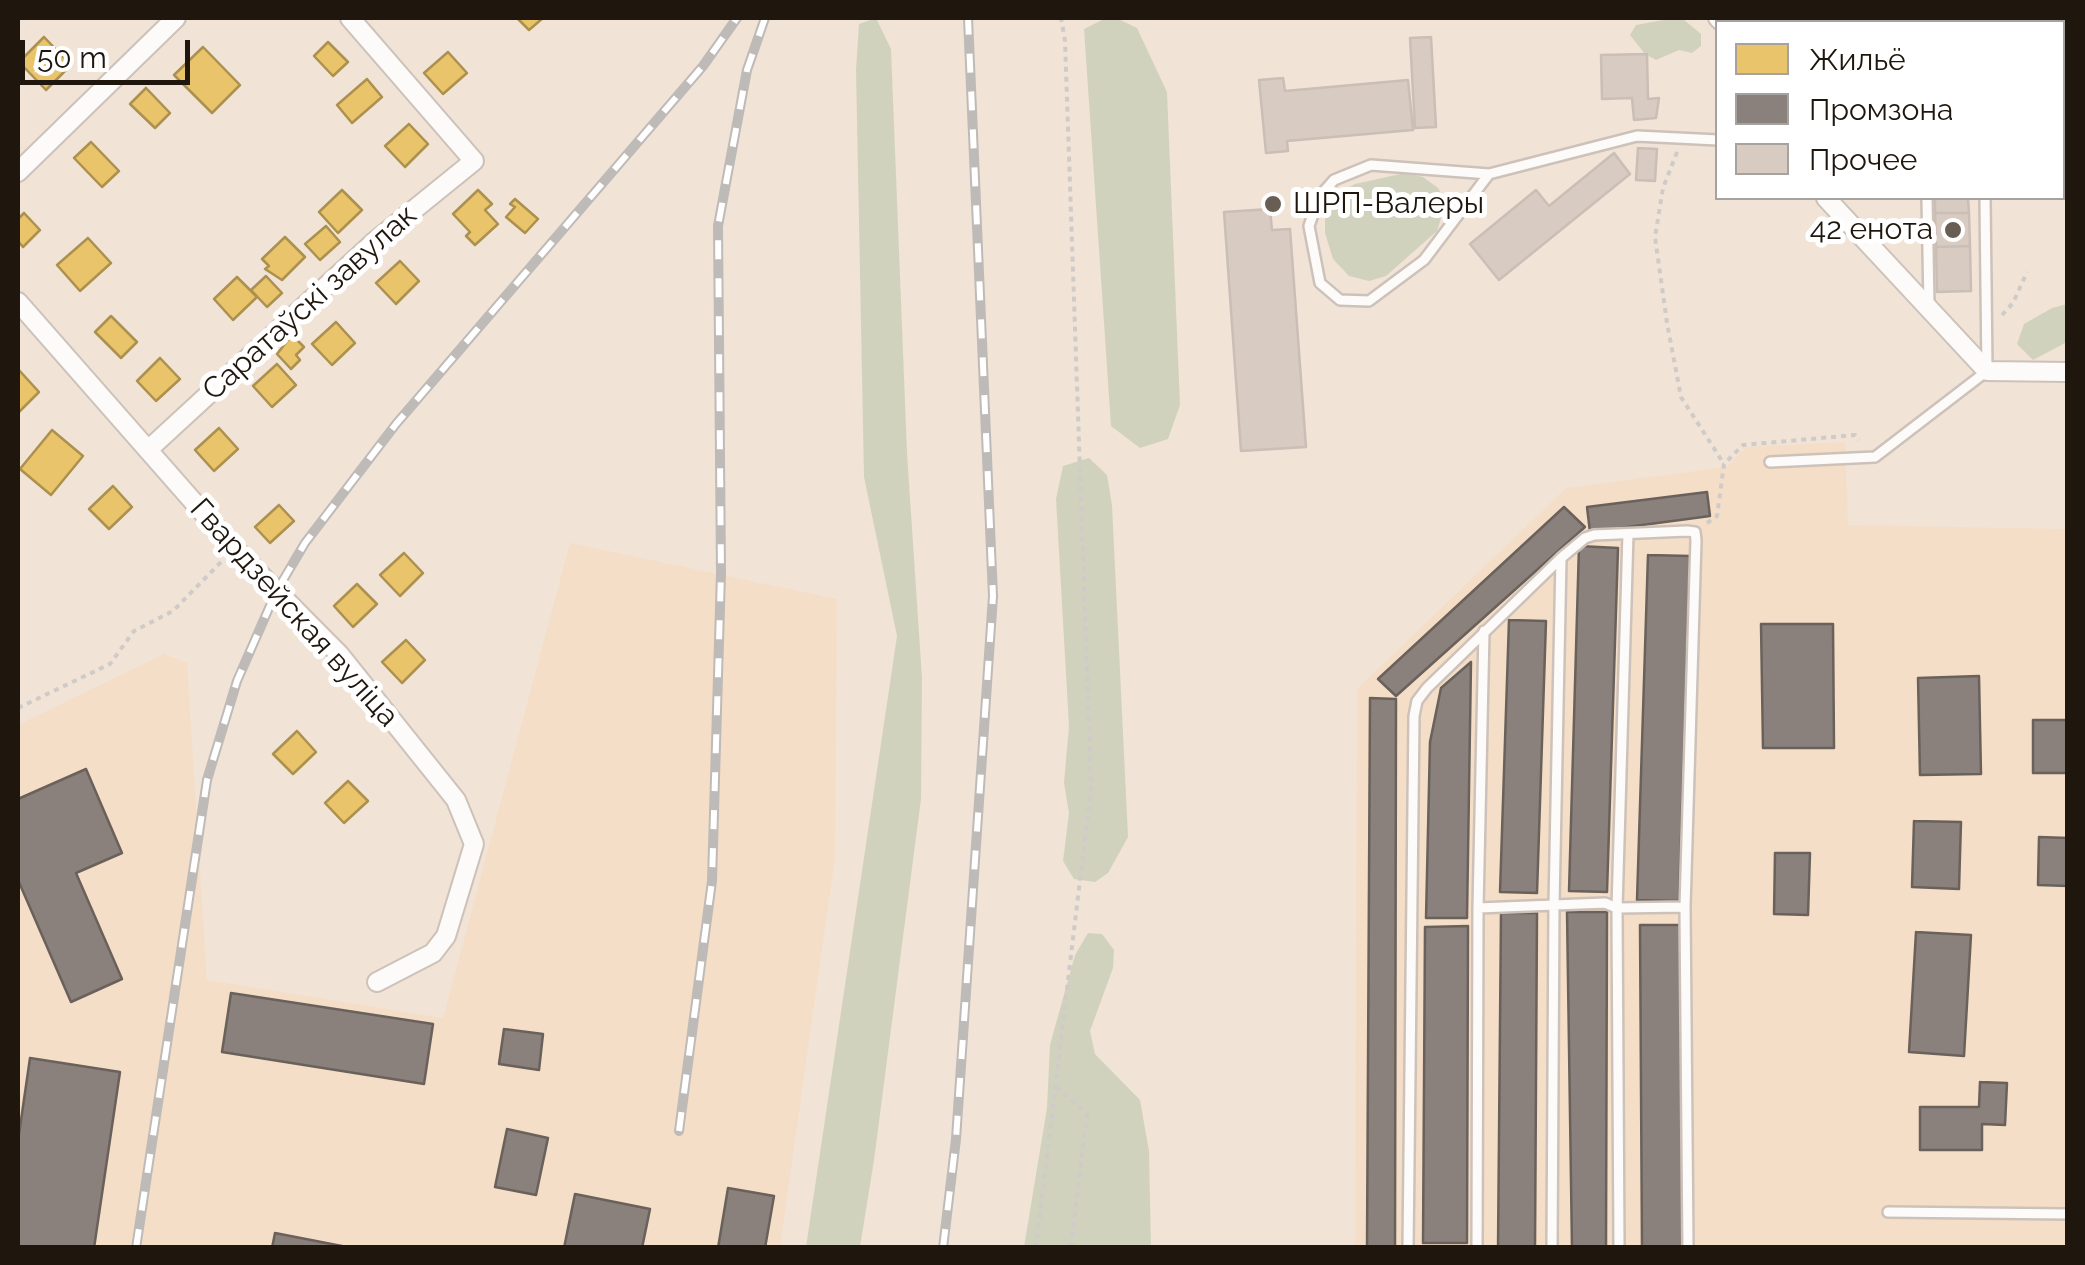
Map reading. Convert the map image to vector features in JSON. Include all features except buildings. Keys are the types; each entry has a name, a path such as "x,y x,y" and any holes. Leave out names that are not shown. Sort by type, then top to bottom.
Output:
{"street":[{"path":"18,172 176,18"},
{"name":"Саратаўскі завулак","path":"150,449 374,242 474,161 350,18"},
{"path":"1828,200 1987,372 2068,372"},
{"name":"Гвардзейская вуліца","path":"18,302 234,548 340,655 456,800 474,844 446,936 433,953 377,982"}],"lane":[{"path":"1490,174 1424,260 1368,302 1340,300 1320,283 1309,226 1319,197 1334,180 1371,165 1490,174 1637,136 1715,140"},
{"path":"1927,200 1929,310"},
{"path":"1770,462 1874,457 1987,372 1985,200"},
{"path":"1408,1248 1414,716 1418,701 1426,688 1585,538 1695,532 1686,907 1688,1248"},
{"path":"1619,1248 1617,908 1628,534"},
{"path":"1552,1248 1561,558"},
{"path":"1477,1248 1484,632"},
{"path":"1478,908 1605,903 1617,908 1686,907"},
{"path":"1888,1212 2068,1214"}],"path":[{"path":"1036,1248 1090,788 1061,18"},
{"path":"1682,138 1663,188 1655,237 1681,397 1724,464"},
{"path":"1986,335 2013,303 2027,272"},
{"path":"18,708 110,664 134,631 173,611 234,548"},
{"path":"1055,1086 1087,1114 1070,1248"}],"shaded area":[{"path":"1845,442 1848,525 2067,529 2067,1247 1355,1248 1357,689 1566,488 1727,467 1746,447"},
{"path":"570,543 837,599 835,858 780,1247 18,1248 18,725 164,654 187,663 207,980 443,1018"}],"green space":[{"path":"876,18 891,49 907,453 922,678 921,799 860,1247 806,1247 897,636 864,477 856,70 859,24"},
{"path":"1106,18 1116,18 1137,28 1167,92 1180,405 1168,439 1140,448 1111,426 1084,29"},
{"path":"1683,19 1701,34 1701,46 1692,53 1679,50 1656,60 1645,54 1630,35 1636,25"},
{"path":"1405,173 1423,177 1438,188 1446,202 1437,231 1386,276 1369,281 1349,276 1333,259 1325,233 1325,211 1335,195 1355,184"},
{"path":"2067,304 2067,342 2033,360 2017,344 2024,324"},
{"path":"1089,458 1107,475 1112,505 1128,837 1108,873 1095,882 1074,879 1063,861 1069,813 1064,783 1069,726 1056,499 1063,466"},
{"path":"1088,933 1102,934 1114,950 1113,968 1090,1031 1095,1054 1140,1100 1149,1151 1151,1247 1024,1247 1047,1108 1050,1045 1075,955"}],"railway":[{"path":"136,1248 207,780 237,681 276,592 305,543 396,424 703,66 737,18"},
{"path":"679,1131 712,881 721,573 718,226 747,70 765,18"},
{"path":"943,1248 956,1139 993,596 968,18"}],"place":[{"name":"ШРП-Валеры","path":"1273,204"},
{"name":"42 енота","path":"1953,230"}]}
